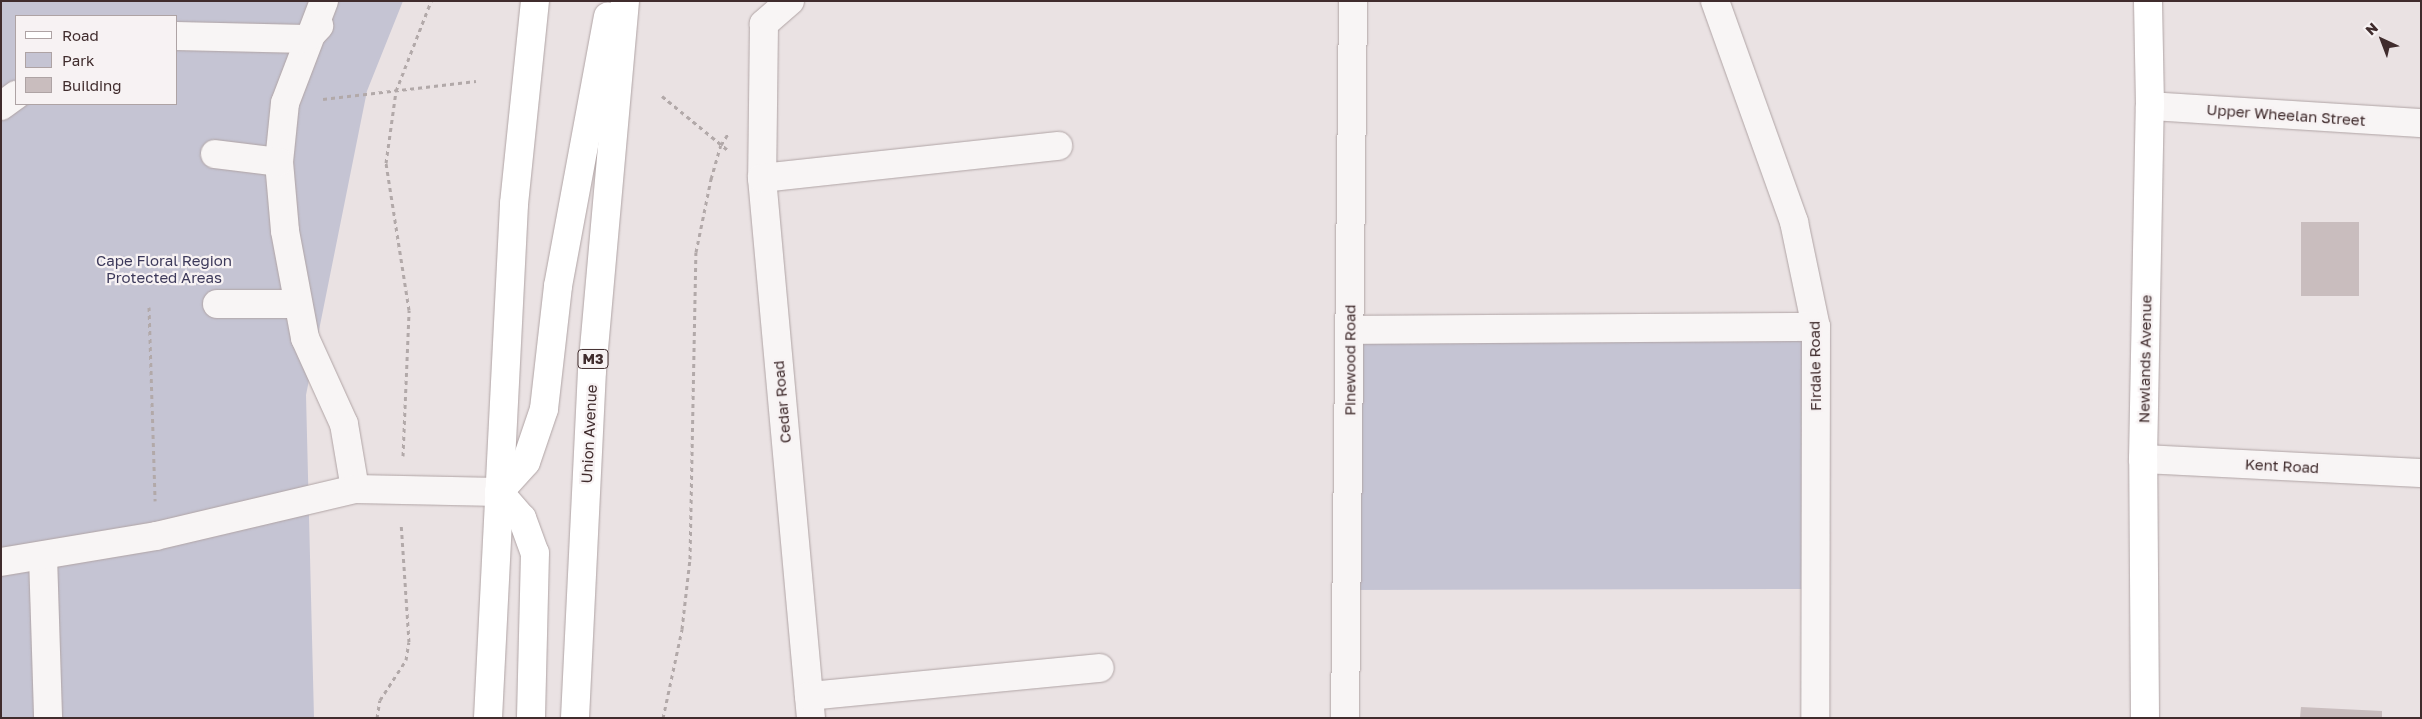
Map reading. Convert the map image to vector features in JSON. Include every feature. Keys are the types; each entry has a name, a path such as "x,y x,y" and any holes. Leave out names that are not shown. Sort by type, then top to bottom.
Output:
{"main road":[{"path":"488,718 514,204 535,1"},
{"path":"499,492 526,462 544,409 558,286 613,1"},
{"name":"Union Avenue","path":"575,718 592,371 625,1"},
{"name":"Newlands Avenue","path":"2145,718 2143,459 2150,106 2148,1"},
{"path":"499,492 522,518 535,553 531,718"}],"street":[{"path":"324,1 285,103 279,162 297,304 318,374 344,424 355,489"},
{"path":"178,36 308,39 342,1"},
{"name":"Cedar Road","path":"790,1 764,24 761,86 762,178 810,707"},
{"name":"Pinewood Road","path":"1345,718 1353,1"},
{"name":"Firdale Road","path":"1714,1 1794,222 1816,327 1815,718"},
{"path":"1,106 15,96"},
{"name":"Upper Wheelan Street","path":"2150,106 2421,123"},
{"path":"762,178 1058,146"},
{"path":"215,154 279,162"},
{"path":"217,304 297,304"},
{"path":"1350,330 1816,327"},
{"name":"Kent Road","path":"2143,459 2421,473"},
{"path":"1,562 156,536 355,489 499,492"},
{"path":"43,556 48,718"},
{"path":"810,707 1100,668"}],"path":[{"path":"377,718 380,700 406,660 410,642 401,556 401,489 409,310 386,163 396,92 431,1"},
{"path":"396,92 476,81"},
{"path":"662,96 762,178"},
{"path":"663,718 682,628 690,559 696,252 721,145 731,130"},
{"path":"150,307 156,536"}],"green space":[{"name":"Cape Floral Region Protected Areas","path":"1,1 403,1 367,91 306,395 314,718 1,718"},
{"path":"1816,327 1816,589 1348,590 1350,330"}],"building":[{"path":"2301,222 2359,222 2359,296 2301,296"},
{"path":"2301,707 2382,711 2382,718 2300,718"}]}
